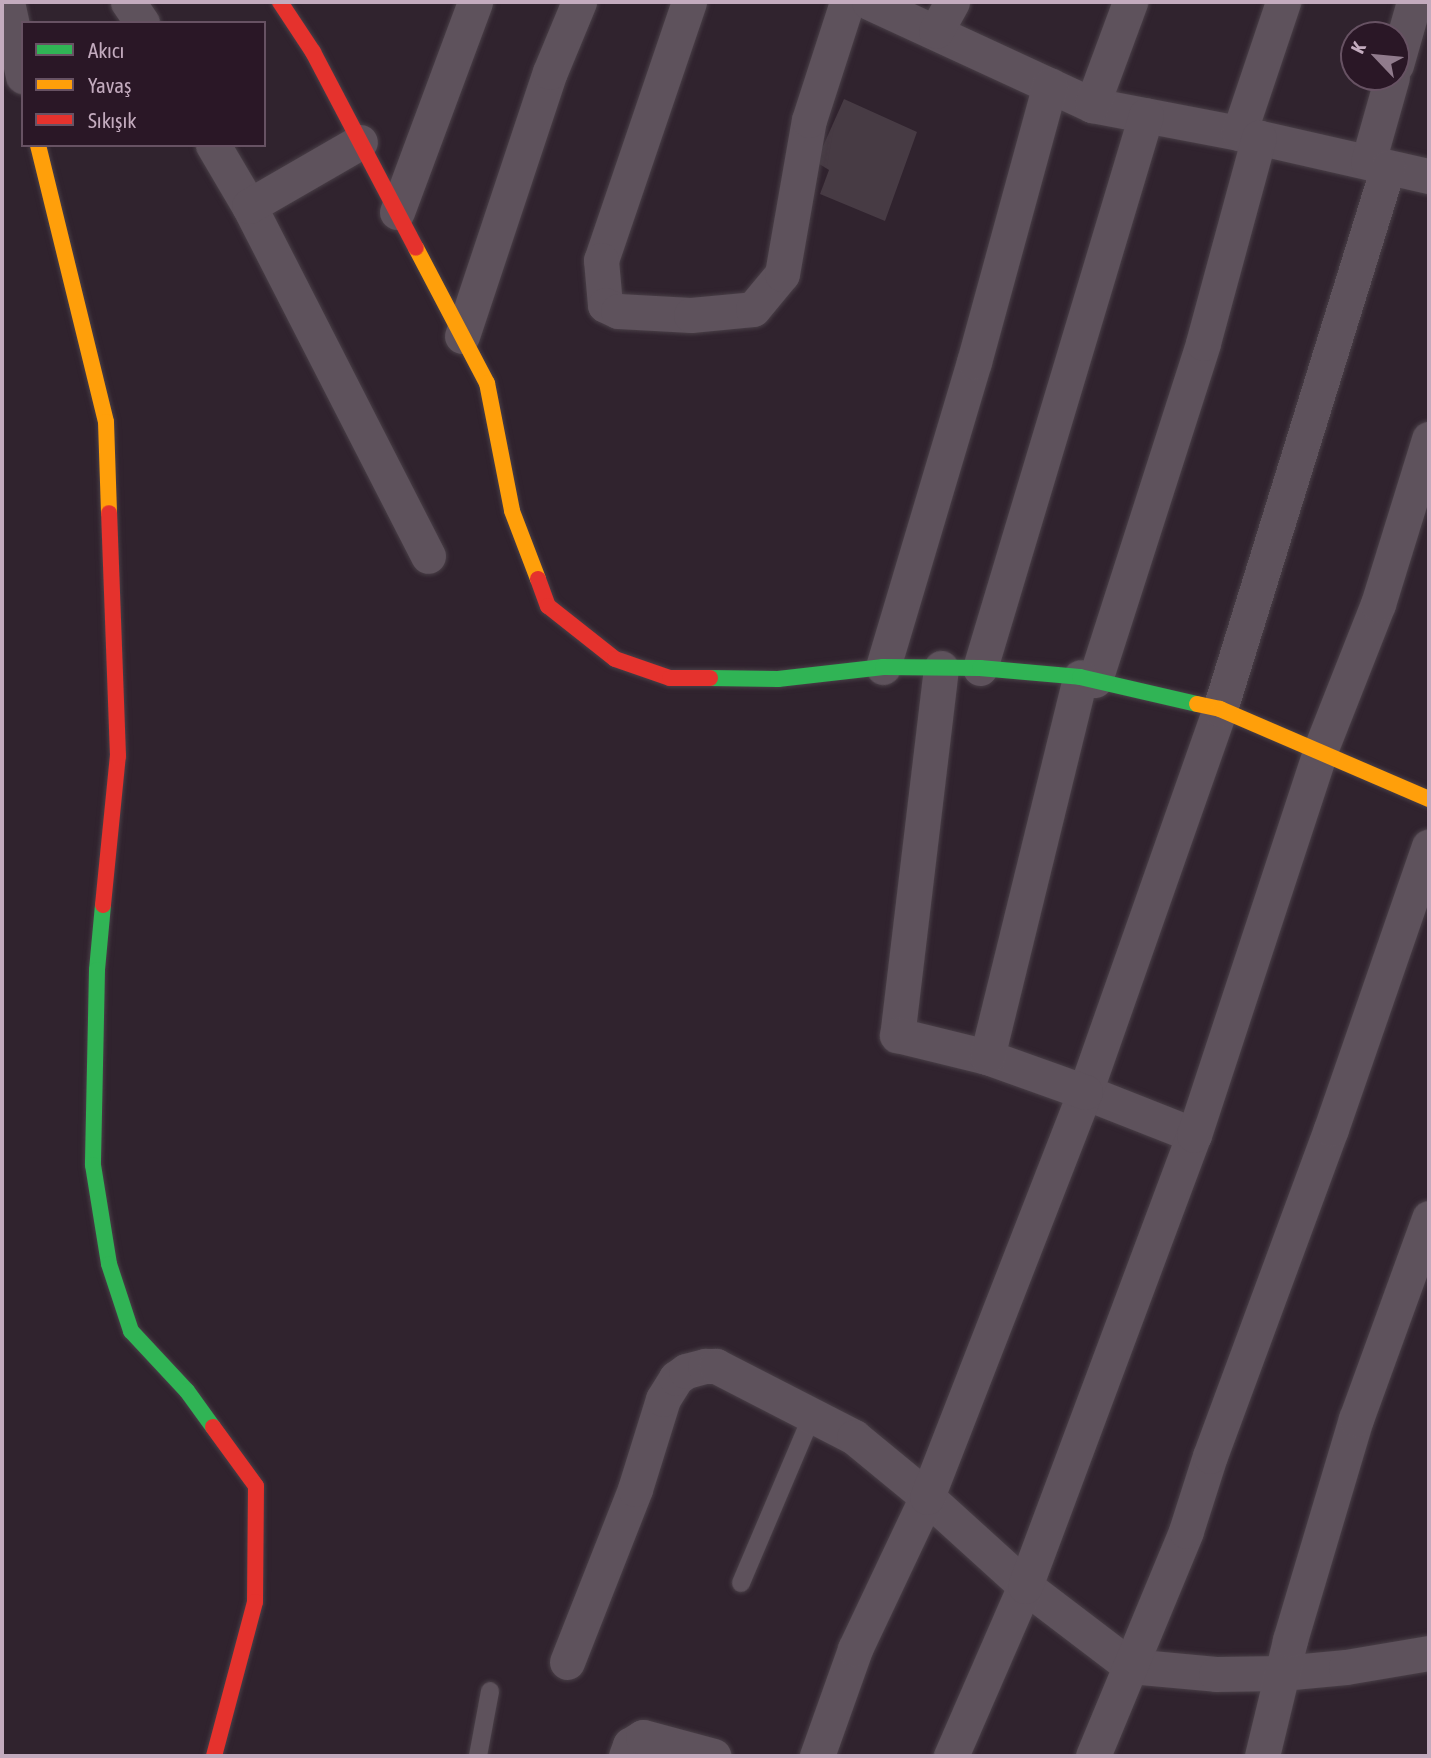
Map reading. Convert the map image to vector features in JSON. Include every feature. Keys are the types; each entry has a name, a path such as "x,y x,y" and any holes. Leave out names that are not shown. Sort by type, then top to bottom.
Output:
{"street":[{"path":"7,2 21,67"},
{"path":"128,2 141,21"},
{"path":"280,2 313,52 487,383 512,511 548,606 615,659 670,678 778,679 883,667 980,668 1088,678 1220,709 1429,799"},
{"path":"397,212 475,2"},
{"path":"462,336 550,72 579,2"},
{"path":"689,2 601,260 605,305 618,312 691,316 754,309 782,274 809,120 848,2"},
{"path":"869,2 944,17 1050,85 1092,105 1249,135 1429,176"},
{"path":"1092,105 1130,2"},
{"path":"986,1058 1088,678 1203,343 1249,135 1283,2"},
{"path":"1409,21 1414,2"},
{"path":"883,667 974,362 1050,85"},
{"path":"817,1756 855,1648 927,1497 1085,1091 1220,709 1378,164 1390,91"},
{"path":"980,668 1146,116"},
{"path":"249,206 360,142"},
{"path":"38,147 106,422 118,756 97,970 93,1165 109,1264 131,1332 187,1391 256,1486 255,1602 214,1756"},
{"path":"214,147 249,206 428,556"},
{"path":"951,1756 1025,1586 1194,1135 1320,751 1378,604 1429,439"},
{"path":"941,668 897,1035 986,1058 1085,1091 1194,1135"},
{"path":"1093,1756 1186,1531 1210,1456 1331,1129 1429,846"},
{"path":"1262,1756 1282,1673 1356,1419 1429,1218"},
{"path":"567,1662 635,1489 663,1399 676,1378 696,1367 716,1366 854,1437 927,1497 1025,1586 1130,1666 1216,1674 1282,1673 1346,1667 1429,1653"},
{"path":"626,1756 630,1745 643,1737 714,1756"}],"lane":[{"path":"741,1583 812,1416"},
{"path":"478,1756 490,1691"}],"building":[{"path":"844,99 917,132 885,221 820,194 829,170 816,162"}],"traffic: fast":[{"path":"710,678 778,679 883,667 980,668 1080,677 1197,704"},
{"path":"103,905 97,970 93,1165 109,1264 131,1331 187,1391 213,1427"}],"traffic: slow":[{"path":"38,147 106,422 109,513"},
{"path":"416,248 487,383 512,511 538,579"},
{"path":"1197,704 1220,709 1429,799"}],"traffic: jam":[{"path":"280,2 313,52 416,248"},
{"path":"103,905 118,756 109,513"},
{"path":"538,579 548,606 615,659 670,678 710,678"},
{"path":"213,1427 256,1486 255,1602 214,1756"}]}
